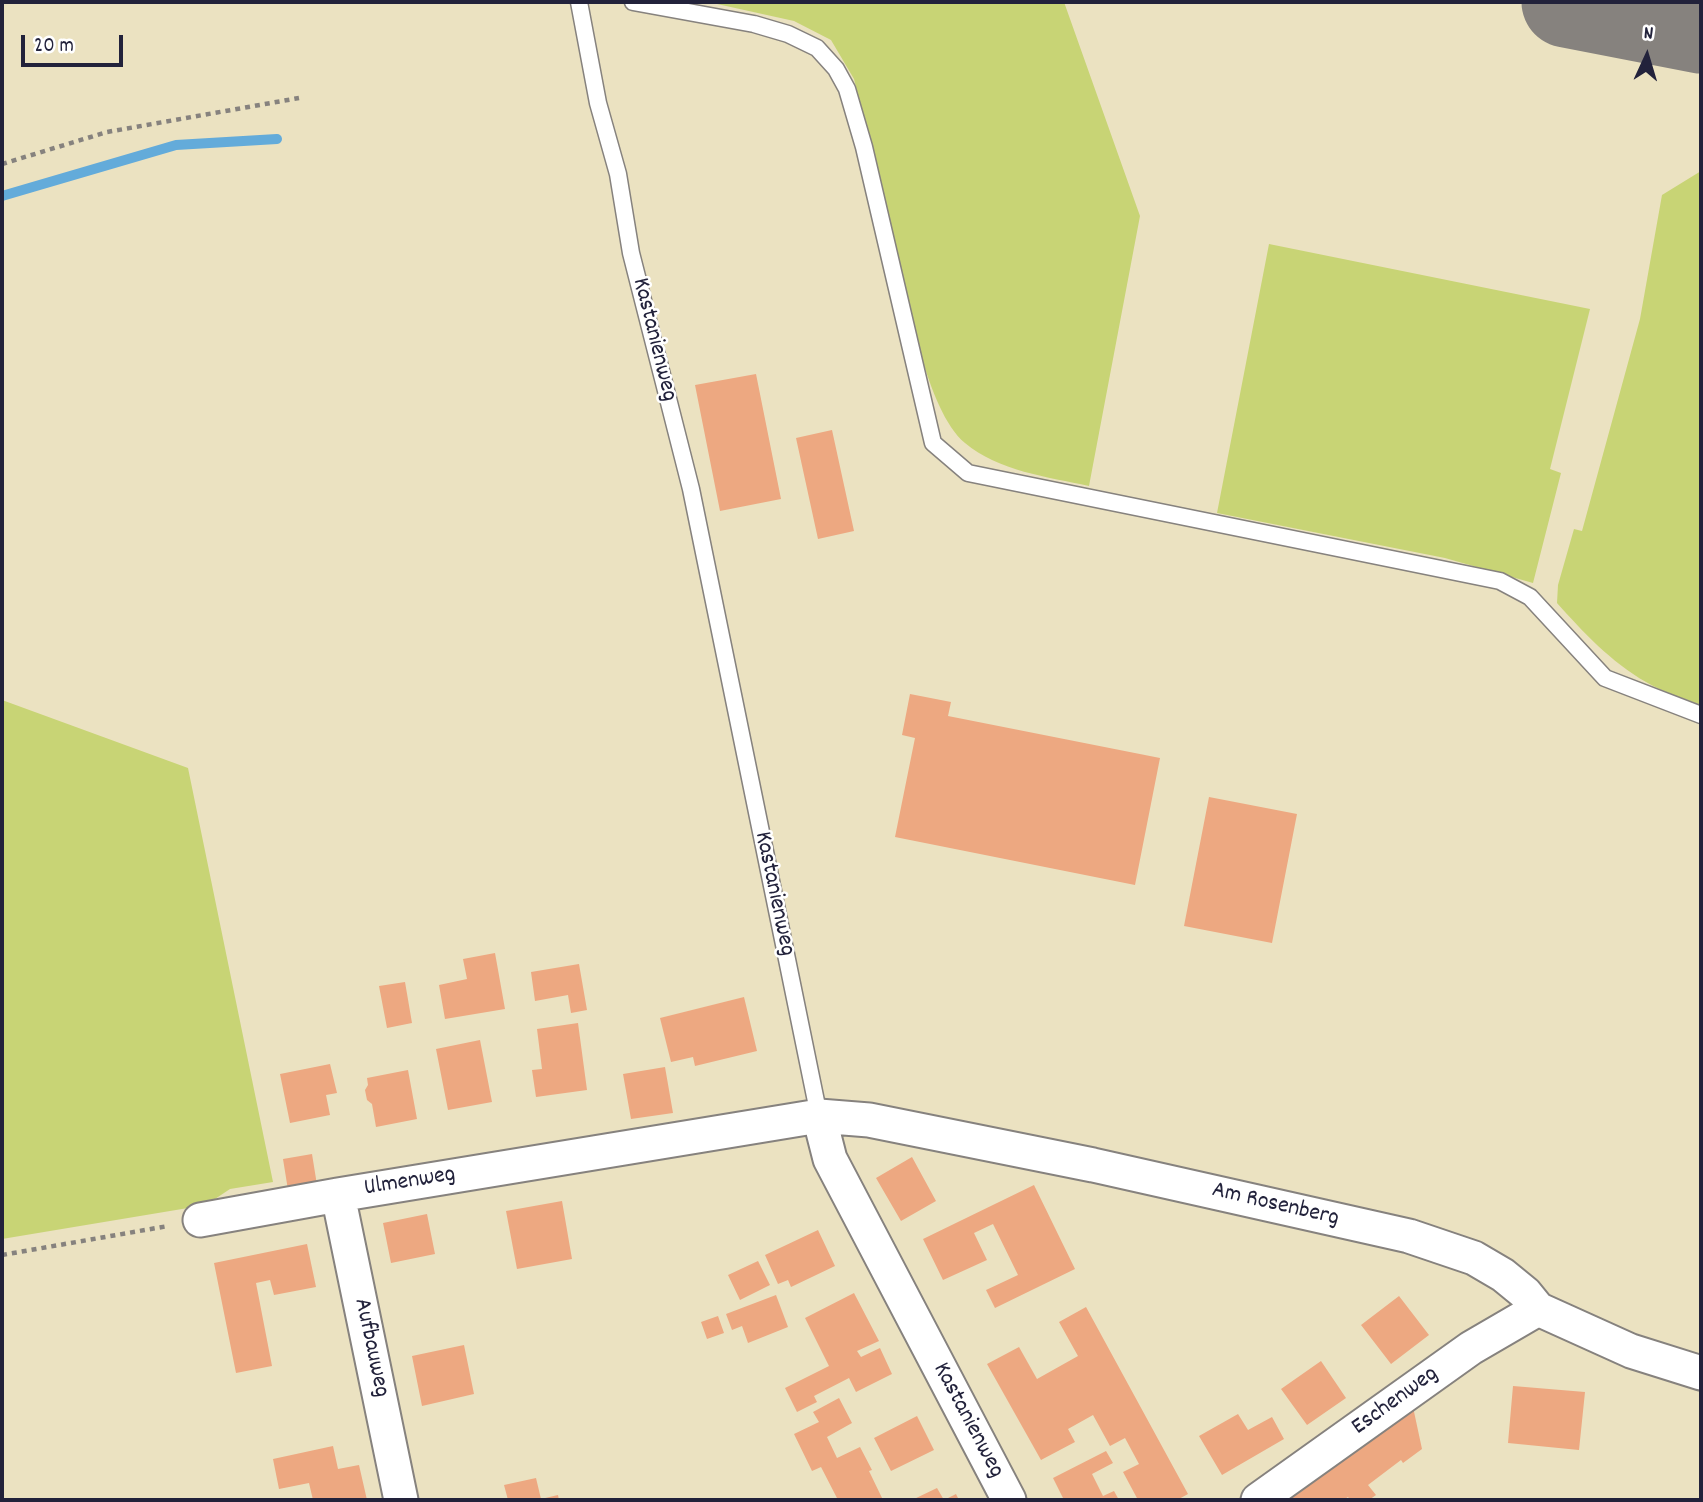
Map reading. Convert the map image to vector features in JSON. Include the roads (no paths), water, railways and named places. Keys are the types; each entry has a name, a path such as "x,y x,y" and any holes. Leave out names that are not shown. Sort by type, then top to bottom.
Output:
{"street":[{"name":"Ulmenweg","path":"200,1220 819,1116"},
{"name":"Am Rosenberg","path":"819,1116 869,1120 1093,1165 1409,1236 1483,1264 1503,1275 1525,1293 1538,1309 1631,1350 1701,1373"},
{"name":"Kastanienweg","path":"819,1116 830,1159 1009,1500"},
{"name":"Aufbauweg","path":"338,1195 401,1500"},
{"name":"Eschenweg","path":"1258,1500 1471,1348 1538,1309"}],"lane":[{"name":"Kastanienweg","path":"579,2 598,103 618,174 631,253 691,489 819,1116"},
{"path":"633,2 754,24 788,34 817,48 836,69 847,89 864,147 933,443 968,473 1500,581 1530,597 1605,678 1701,715"}],"waterway":[{"path":"2,196 176,145 277,139"}]}
